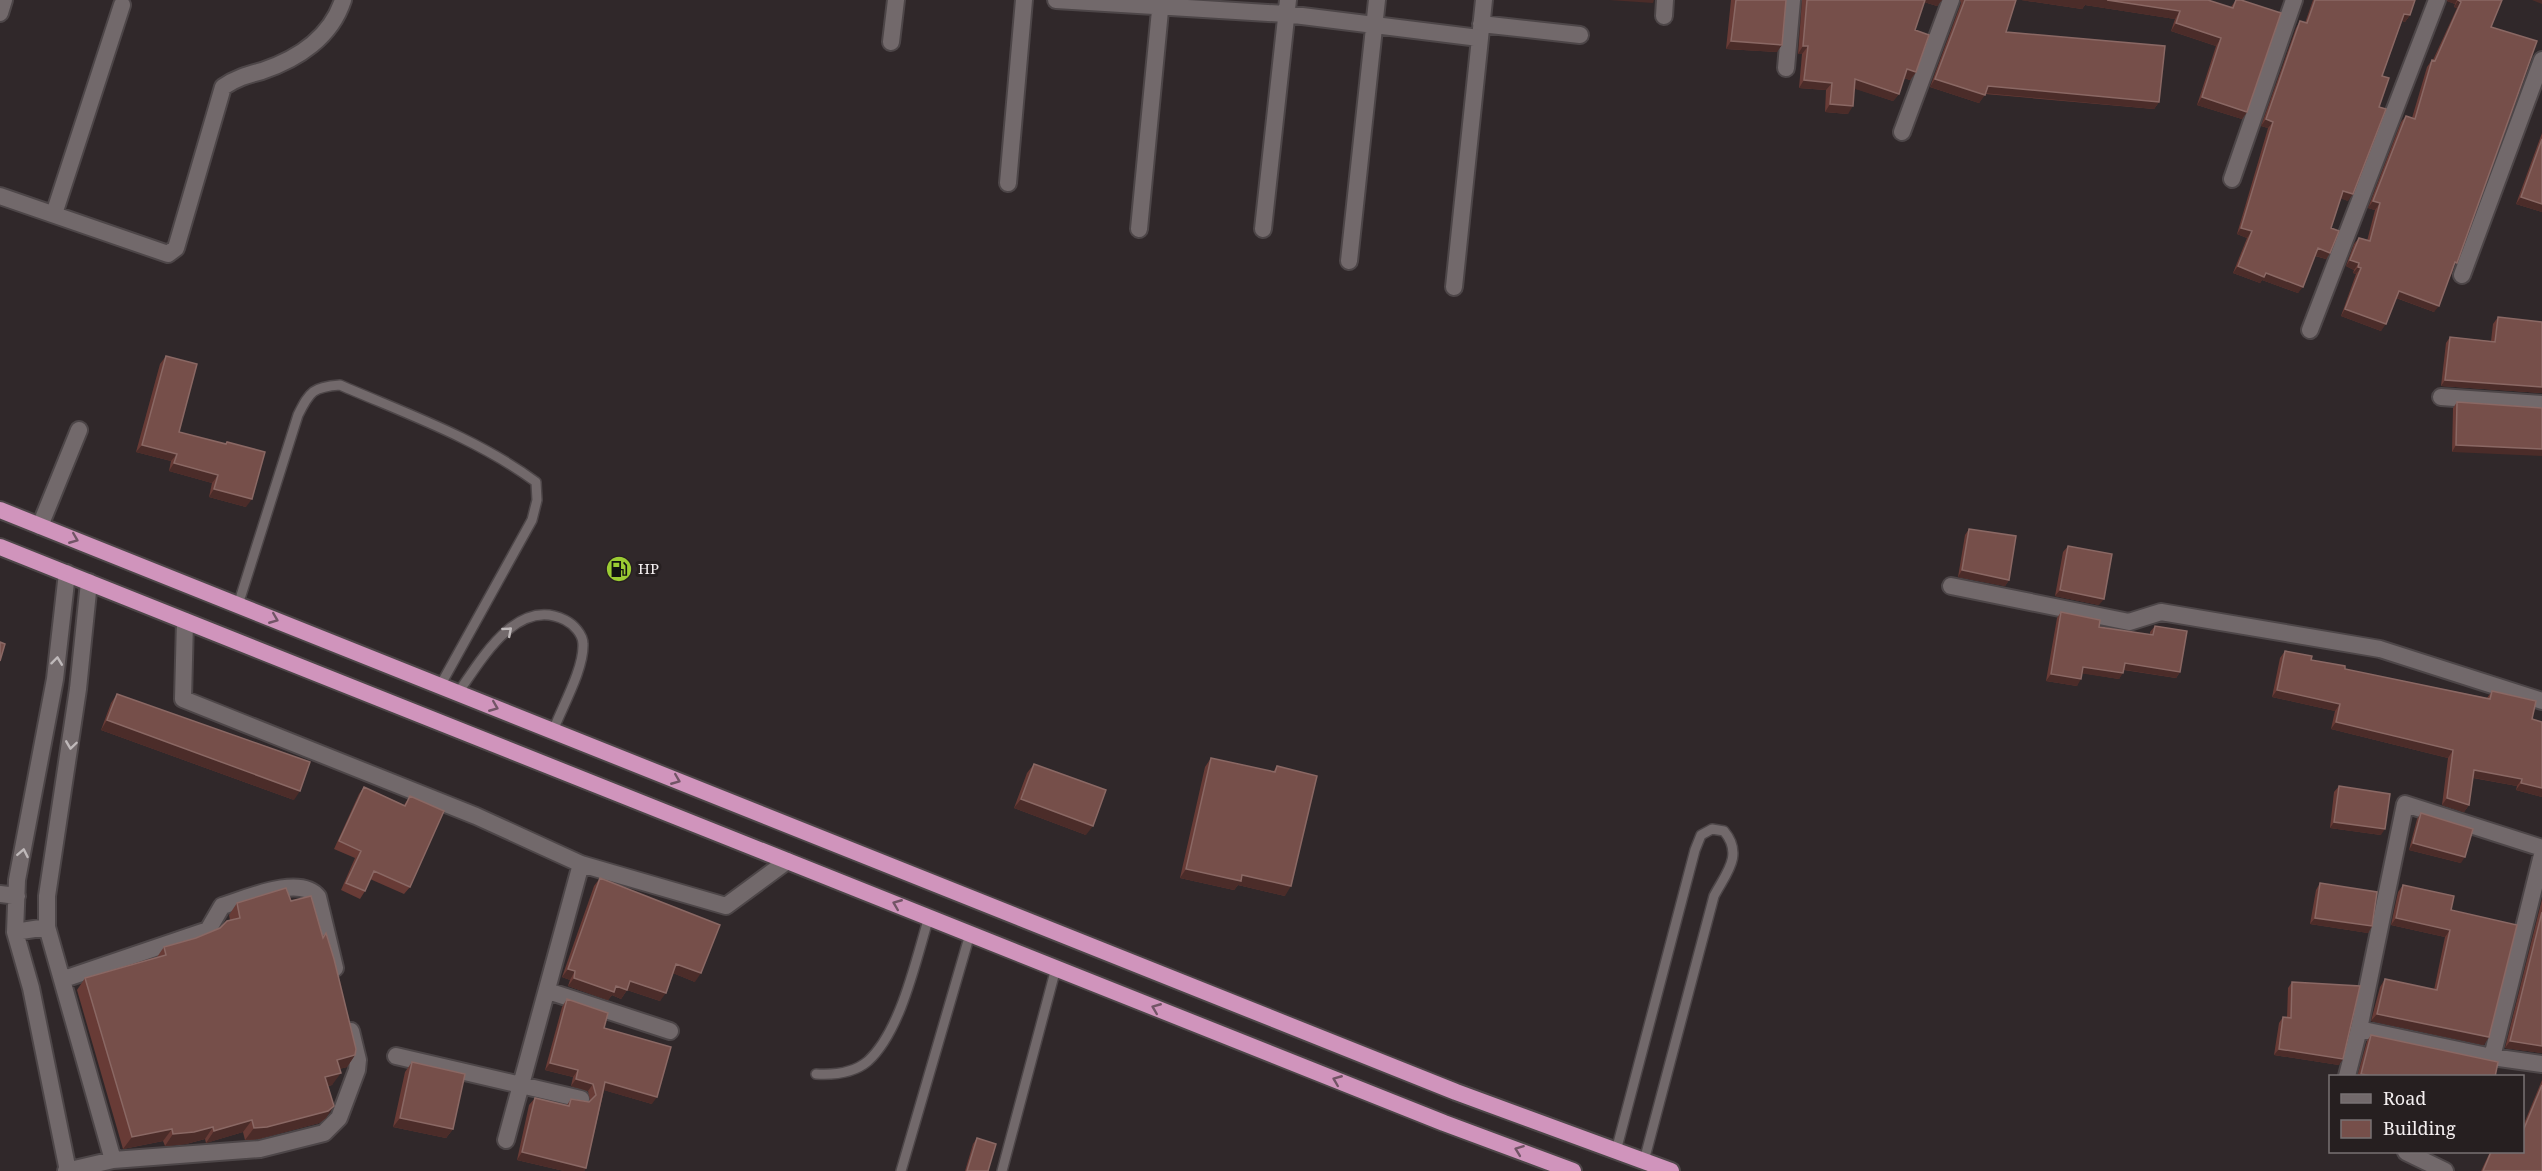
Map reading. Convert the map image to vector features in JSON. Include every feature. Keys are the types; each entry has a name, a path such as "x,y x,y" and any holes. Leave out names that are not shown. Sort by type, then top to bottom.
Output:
{"highway":[{"path":"0,510 1445,1087 1671,1171"},
{"path":"0,547 970,934 1573,1171"}],"street":[{"path":"0,13 4,0"},
{"path":"0,196 168,254 176,248 223,87 237,77 294,58 330,29 343,0"},
{"path":"891,42 896,0"},
{"path":"1008,183 1024,0"},
{"path":"1056,0 1287,7 1376,26 1580,35"},
{"path":"1349,261 1377,0"},
{"path":"1454,287 1484,0"},
{"path":"1786,68 1792,0"},
{"path":"1902,132 1951,0"},
{"path":"2232,179 2294,0"},
{"path":"2310,330 2437,0"},
{"path":"1139,228 1161,4"},
{"path":"54,214 122,5"},
{"path":"1263,228 1287,7"},
{"path":"2462,275 2542,60"},
{"path":"2441,397 2542,404"},
{"path":"40,526 79,430"},
{"path":"67,573 55,679 17,880 8,895 15,932 31,988 67,1171 113,1160 260,1149 324,1133 339,1118 357,1070 358,1060 346,1013"},
{"path":"89,582 77,701 47,896 47,927 64,979 113,1160"},
{"path":"1951,586 2129,622 2161,612 2380,650 2542,701"},
{"path":"185,621 183,699 476,816 581,864 726,906 787,861"},
{"path":"2348,1075 2405,804 2542,848"},
{"path":"2492,1057 2542,855"},
{"path":"506,1140 581,864"},
{"path":"64,979 208,930 222,906 286,887 309,890 318,897 338,979"},
{"path":"15,932 47,927"},
{"path":"548,991 670,1031"},
{"path":"2359,1029 2492,1057 2542,1064"},
{"path":"396,1056 581,1099"},
{"path":"2408,1153 2445,1171"}],"lane":[{"path":"238,605 298,415 309,393 323,386 340,385 453,433 517,468 536,482 537,500 532,520 440,686"},
{"path":"459,693 501,637 519,622 532,614 547,613 562,618 574,625 583,642 579,666 553,731"},
{"path":"1616,1150 1695,850 1701,835 1712,829 1724,831 1732,841 1735,853 1731,867 1714,896 1644,1161"},
{"path":"816,1074 837,1075 867,1063 884,1042 902,1000 929,917"},
{"path":"901,1171 970,934"},
{"path":"1002,1171 1056,968"}],"building":[{"path":"1736,0 1786,0 1782,45 1731,41"},
{"path":"1807,0 1925,0 1915,30 1929,35 1916,72 1907,69 1899,94 1855,79 1853,106 1830,104 1832,83 1804,80 1808,46 1803,46"},
{"path":"1965,0 2016,0 2006,32 2165,46 2159,102 1988,86 1985,95 1935,79"},
{"path":"2107,0 2208,0 2233,8 2236,0 2241,0 2281,13 2247,112 2202,97 2221,38 2176,23 2180,11"},
{"path":"2315,0 2415,0 2410,15 2404,14 2382,76 2389,78 2379,107 2386,109 2353,194 2343,191 2331,228 2339,231 2330,253 2318,248 2303,287 2266,273 2264,277 2238,266 2252,231 2241,228 2273,122 2266,119 2300,21 2307,23"},
{"path":"2458,0 2502,0 2491,27 2537,41 2457,263 2455,262 2439,306 2399,291 2386,324 2345,309 2361,268 2358,267 2359,263 2350,260 2359,238 2370,241 2380,203 2373,201 2406,116 2415,119 2432,60 2435,61 2461,2"},
{"path":"2542,139 2542,204 2521,197"},
{"path":"2498,317 2542,322 2542,387 2445,380 2450,337 2495,342"},
{"path":"166,356 197,364 179,432 265,452 252,499 214,489 218,475 174,463 177,454 142,445"},
{"path":"2457,402 2542,408 2542,449 2456,445"},
{"path":"1969,529 2016,536 2009,580 1962,570"},
{"path":"2068,546 2112,554 2104,599 2060,590"},
{"path":"2061,612 2100,620 2099,627 2153,635 2155,626 2187,631 2180,672 2125,663 2123,673 2083,667 2081,679 2051,674"},
{"path":"0,642 5,644 0,661"},
{"path":"2285,651 2312,656 2311,660 2345,666 2345,669 2490,699 2492,691 2536,701 2532,719 2542,722 2542,788 2521,783 2522,779 2474,770 2469,805 2447,798 2453,750 2336,722 2340,704 2277,690"},
{"path":"117,694 310,762 300,791 107,720"},
{"path":"1211,758 1275,772 1277,766 1317,776 1291,886 1242,875 1241,881 1186,869"},
{"path":"1034,764 1106,790 1093,826 1021,799"},
{"path":"2339,786 2390,794 2385,829 2334,822"},
{"path":"364,787 405,806 410,796 444,811 410,887 374,871 365,891 346,883 361,851 339,841"},
{"path":"2421,813 2473,829 2465,857 2413,843"},
{"path":"600,878 720,925 701,973 676,964 666,993 630,981 627,990 616,986 614,992 574,978 575,971 568,969"},
{"path":"2320,883 2377,892 2372,926 2315,918"},
{"path":"2403,885 2454,896 2451,910 2517,925 2489,1037 2377,1014 2385,979 2437,990 2450,930 2396,918"},
{"path":"286,888 291,901 311,896 323,938 326,933 334,959 356,1049 355,1055 337,1060 341,1073 325,1077 334,1106 328,1111 267,1127 254,1128 252,1120 214,1131 213,1127 173,1134 172,1129 132,1137 85,978 166,955 164,947 196,938 220,928 227,921 240,918 237,903"},
{"path":"2542,912 2542,1046 2510,1041"},
{"path":"2292,982 2360,986 2343,1059 2279,1049 2283,1017 2291,1018"},
{"path":"567,999 608,1013 604,1028 671,1047 657,1097 605,1082 586,1168 522,1152 535,1098 569,1106 571,1099 589,1102 596,1095 593,1084 576,1079 578,1070 550,1063"},
{"path":"2371,1035 2498,1062 2495,1075 2361,1074"},
{"path":"412,1062 465,1074 453,1129 400,1118"},
{"path":"2542,1085 2542,1171 2483,1171 2491,1153 2524,1153 2524,1129"},
{"path":"977,1138 996,1144 988,1171 967,1171"}],"place":[{"name":"HP","path":"619,569"}]}
